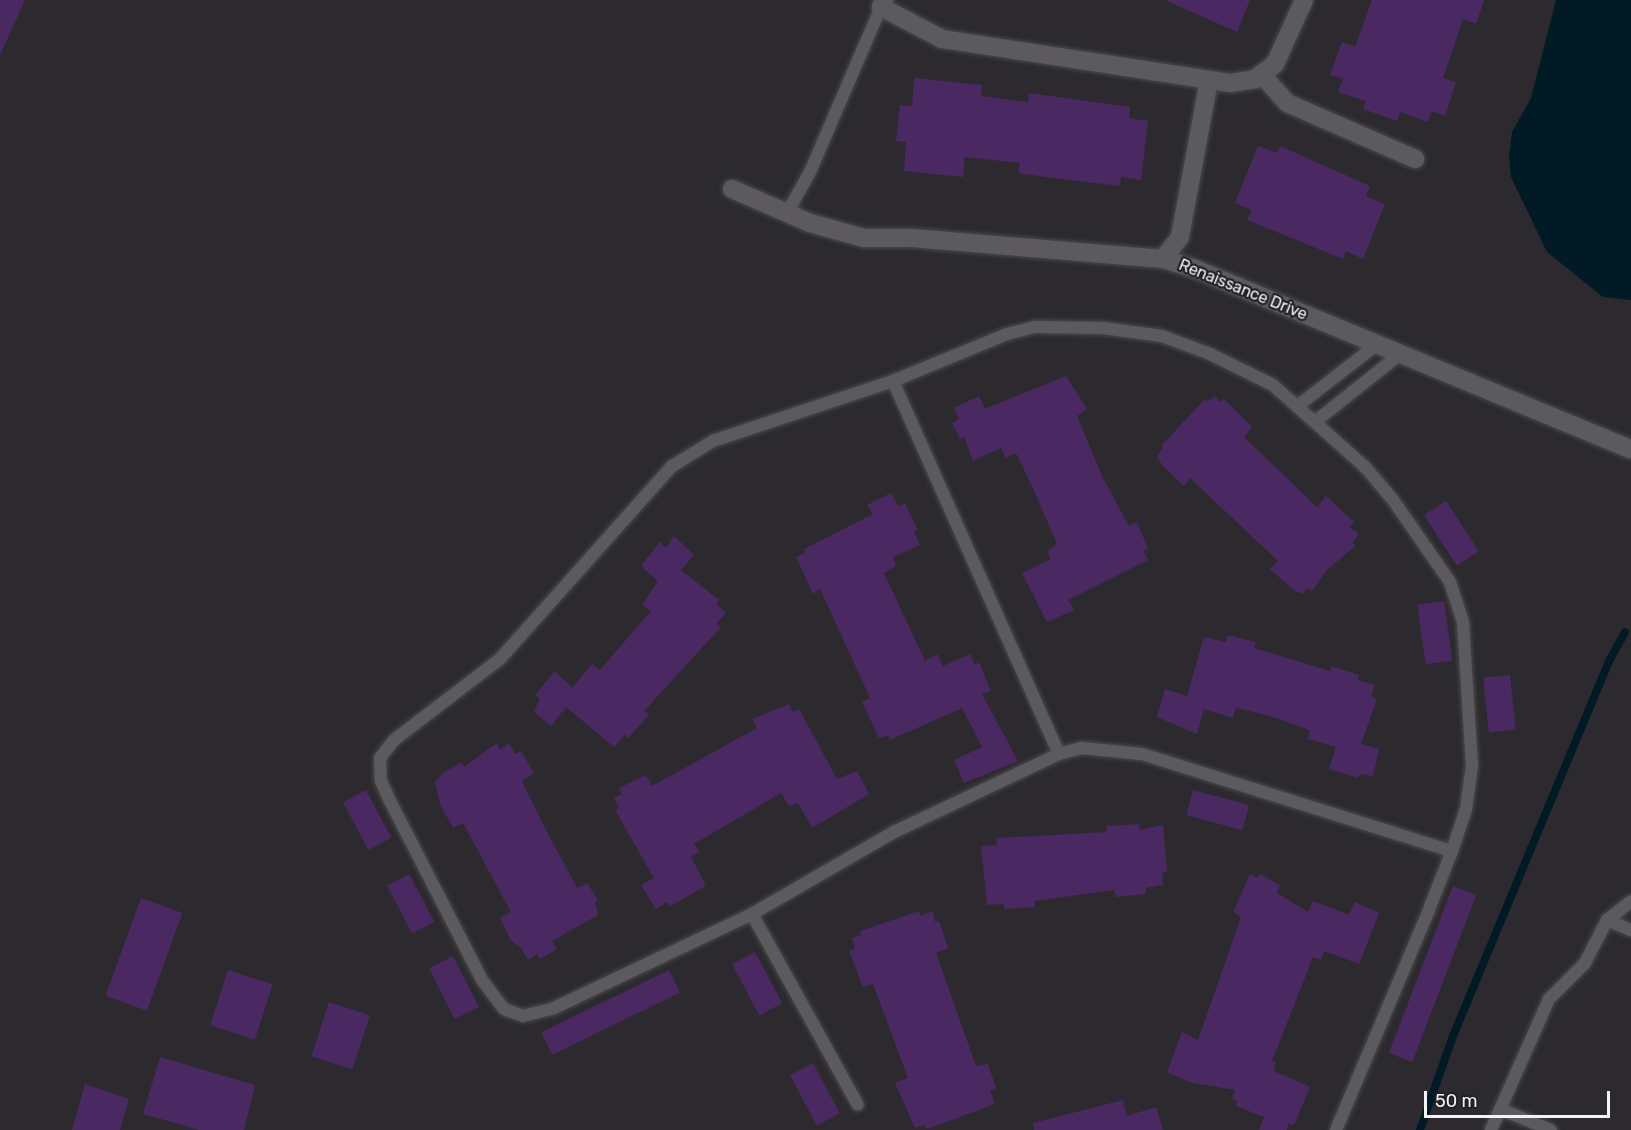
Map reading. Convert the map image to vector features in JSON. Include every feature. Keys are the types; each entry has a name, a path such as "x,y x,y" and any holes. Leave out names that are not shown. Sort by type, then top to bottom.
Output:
{"street":[{"path":"882,4 942,39 1231,83 1261,74 1275,64 1304,0"},
{"path":"1261,74 1287,103 1415,159"},
{"path":"1163,259 1180,237 1209,80"},
{"name":"Renaissance Drive","path":"732,189 787,213 864,238 912,238 1163,259 1193,268 1631,450"}],"lane":[{"path":"787,213 810,172 882,4"},
{"path":"1336,1130 1452,851 1466,809 1472,766 1471,697 1458,600 1394,500 1316,421 1273,385 1210,354 1162,336 1103,328 1035,327 1007,334 893,381 713,441 672,466 529,632 466,687 394,740 380,758 381,781 389,799 482,980 495,999 512,1013 533,1016 752,914 867,846 1059,754 1082,748 1142,754 1452,851"},
{"path":"1299,405 1376,345"},
{"path":"1316,421 1399,355"},
{"path":"893,381 1059,754"},
{"path":"1491,1130 1549,999 1585,963 1607,920 1631,901"},
{"path":"752,914 858,1106"},
{"path":"1607,920 1631,930"},
{"path":"1500,1109 1549,1130"}],"water":[{"path":"1556,0 1631,0 1631,300 1603,297 1547,252 1511,177 1509,156 1512,132 1531,98"}],"building":[{"path":"0,0 25,0 0,55"},
{"path":"1165,0 1250,0 1237,32"},
{"path":"1372,0 1484,0 1476,24 1463,19 1443,78 1456,82 1445,116 1432,111 1428,122 1400,112 1397,121 1363,109 1366,101 1338,92 1343,79 1330,75 1342,42 1355,47"},
{"path":"914,78 982,85 981,96 1028,102 1029,93 1130,107 1129,118 1148,121 1141,180 1121,177 1120,186 1053,178 1018,173 1020,163 965,157 963,177 904,171 906,142 896,141 900,105 912,106"},
{"path":"1258,146 1277,153 1280,146 1370,186 1366,196 1385,204 1363,259 1346,251 1343,259 1247,220 1252,210 1235,203"},
{"path":"1066,376 1087,409 1077,416 1103,478 1129,526 1137,522 1148,549 1143,551 1148,560 1068,600 1074,610 1047,622 1022,573 1051,559 1047,551 1057,544 1032,486 1016,453 1006,458 1001,448 973,461 964,437 960,439 952,423 959,419 954,408 979,396 985,409"},
{"path":"1214,396 1221,402 1224,399 1252,427 1244,437 1317,507 1326,496 1354,522 1349,527 1359,534 1352,543 1356,545 1326,571 1312,591 1308,588 1302,594 1292,589 1270,569 1278,561 1190,478 1184,486 1162,465 1157,456 1163,448 1161,446 1205,399 1207,402"},
{"path":"891,493 898,506 905,503 917,529 914,532 920,545 893,557 896,566 884,573 925,661 937,654 943,666 970,654 975,665 979,662 991,691 982,694 1018,761 964,783 954,760 982,747 962,708 890,740 889,735 879,738 862,702 870,698 849,652 820,589 813,594 796,557 805,553 804,549 873,514 867,505"},
{"path":"1446,501 1479,551 1457,565 1424,515"},
{"path":"674,536 694,555 681,570 719,600 716,604 726,613 716,624 721,627 644,711 649,715 628,738 625,735 614,747 566,707 551,726 534,712 540,698 535,695 555,671 572,688 592,664 600,670 651,611 642,605 658,581 641,566 660,542 666,548"},
{"path":"1444,601 1452,660 1426,664 1417,605"},
{"path":"1228,635 1256,642 1254,648 1330,671 1331,666 1359,675 1358,680 1375,685 1371,696 1377,699 1361,744 1379,749 1373,776 1360,774 1358,778 1329,769 1336,747 1308,739 1310,730 1267,715 1236,708 1233,718 1204,709 1197,734 1157,717 1165,689 1187,696 1204,637 1226,642"},
{"path":"1510,675 1516,730 1489,733 1483,678"},
{"path":"789,704 793,712 799,709 837,779 857,771 869,794 812,828 798,803 789,806 781,793 694,844 699,852 691,857 706,886 670,906 667,902 656,909 641,885 654,878 615,810 619,808 614,798 622,794 619,788 646,775 652,786 757,728 752,719"},
{"path":"497,743 500,750 509,743 515,754 521,751 534,773 522,781 544,826 577,888 587,883 598,900 595,902 598,915 552,941 557,949 539,959 537,954 528,960 521,948 511,941 500,918 511,912 463,823 453,828 440,804 435,782 443,773 462,762 464,767"},
{"path":"366,790 391,838 368,850 343,802"},
{"path":"1193,790 1249,805 1242,830 1186,815"},
{"path":"1139,824 1139,830 1163,825 1167,872 1162,873 1163,885 1146,888 1146,894 1116,897 1114,890 1035,901 1035,907 1005,909 1003,904 987,905 981,846 997,845 996,838 1107,832 1106,826"},
{"path":"409,874 434,922 412,933 387,886"},
{"path":"1250,874 1257,878 1260,874 1280,885 1277,893 1308,912 1313,901 1349,915 1355,902 1379,913 1359,964 1324,951 1321,960 1313,957 1272,1061 1276,1062 1274,1071 1310,1087 1294,1125 1288,1124 1287,1130 1259,1130 1264,1117 1236,1106 1238,1102 1232,1099 1235,1090 1192,1083 1167,1072 1182,1032 1198,1040 1241,917 1233,912"},
{"path":"1453,886 1476,895 1412,1062 1389,1053"},
{"path":"141,898 182,913 147,1011 105,996"},
{"path":"919,911 921,916 933,911 935,922 939,921 948,948 936,953 976,1066 988,1064 996,1088 990,1091 995,1104 927,1129 925,1125 915,1128 895,1083 908,1078 873,984 863,987 849,951 855,949 852,938 861,935 860,931"},
{"path":"755,952 782,1003 759,1015 732,964"},
{"path":"453,956 479,1007 455,1019 429,968"},
{"path":"228,970 273,985 255,1040 210,1025"},
{"path":"669,970 680,992 552,1055 541,1032"},
{"path":"329,1002 370,1015 352,1069 311,1056"},
{"path":"160,1057 255,1085 244,1130 200,1130 143,1114"},
{"path":"813,1063 840,1113 817,1126 790,1075"},
{"path":"85,1084 129,1099 120,1130 72,1130"},
{"path":"1123,1100 1127,1116 1156,1107 1163,1130 1034,1130 1033,1123"}],"waterway":[{"path":"1420,1130 1453,1036 1609,661 1625,632"}]}
